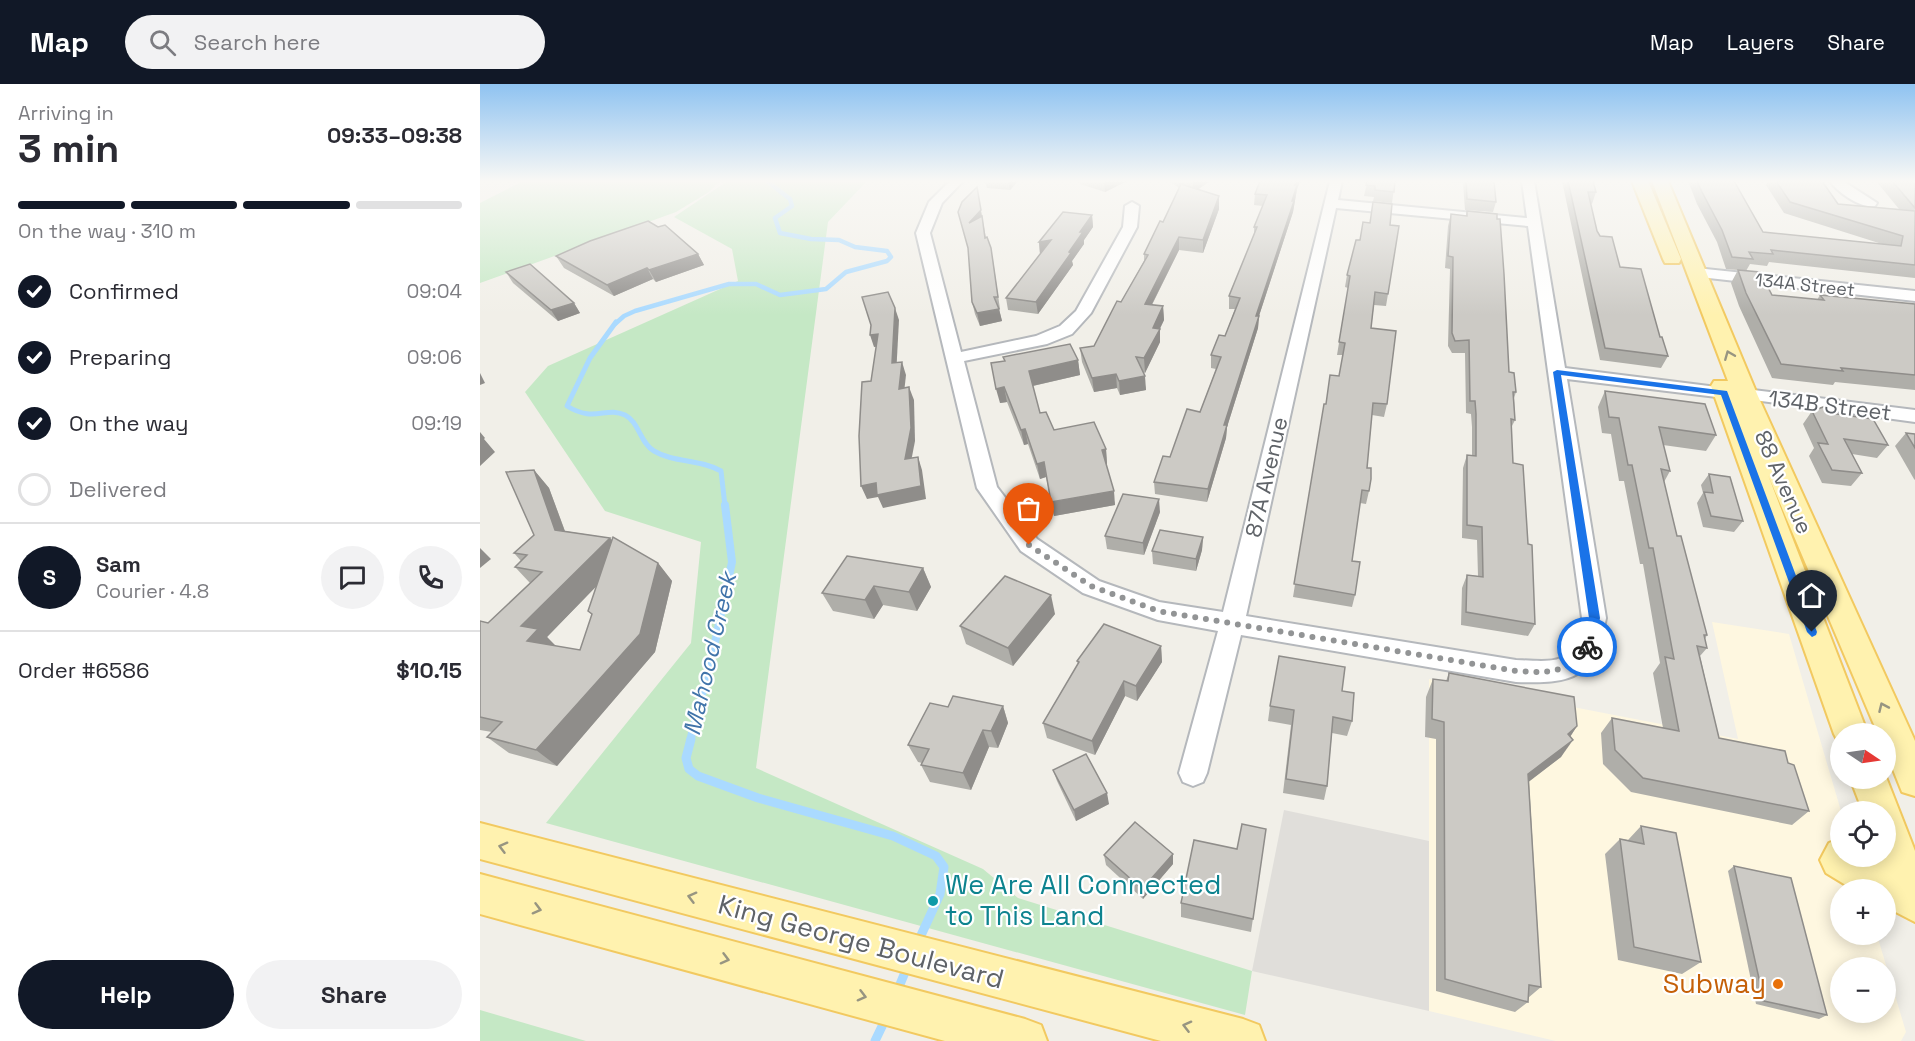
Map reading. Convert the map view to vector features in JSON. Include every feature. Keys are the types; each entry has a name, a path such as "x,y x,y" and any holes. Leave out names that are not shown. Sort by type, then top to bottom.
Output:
{"main road":[{"name":"88 Avenue","path":"1660,226 1735,393 1915,780"},
{"name":"88 Avenue","path":"1677,226 1696,273 1847,723"},
{"name":"King George Boulevard","path":"480,840 989,976 1243,1041"},
{"path":"1896,854 1915,902"},
{"path":"1852,867 1915,902"},
{"path":"480,894 1025,1041"}],"street":[{"path":"926,226 923,233 987,488 1029,545 1091,586 1158,611 1516,671 1543,673 1561,670 1574,663 1587,647 1594,618 1535,226"},
{"path":"955,358 1041,340 1066,330 1083,312 1130,226"},
{"name":"87A Avenue","path":"1193,773 1232,623 1326,226"},
{"name":"134A Street","path":"1696,273 1915,296"},
{"name":"134B Street","path":"1557,372 1915,416"}],"shaded area":[{"path":"1712,622 1789,634 1830,774 1830,789 1835,789 1838,801 1830,801 1830,867 1848,867 1857,879 1830,879 1830,945 1880,945 1884,957 1830,957 1830,1023 1896,1023 1896,999 1906,1032 1901,1041 1556,1041 1429,1011 1429,679 1738,739"},
{"path":"1284,810 1429,841 1429,1011 1252,971"}],"green space":[{"path":"480,226 638,226 480,283"},
{"path":"690,226 828,226 756,768 983,869 1018,898 1252,971 1245,1015 546,823 691,643 701,542 605,511 525,392 548,366 738,281 732,249"},
{"path":"480,1010 586,1041 480,1041"}],"building":[{"path":"634,226 666,226 698,254 649,270 647,268 607,285 556,256"},
{"path":"962,226 983,226 985,238 987,237 991,248 998,297 994,297 999,309 977,313 972,302 968,248"},
{"path":"1052,226 1084,226 1080,232 1083,232 1069,252 1071,253 1036,302 1006,298 1051,240 1039,242"},
{"path":"1158,226 1208,226 1203,240 1179,237 1145,304 1163,306 1153,328 1160,329 1144,358 1136,357 1145,376 1119,381 1116,374 1092,378 1080,348 1094,346 1117,301 1121,302 1148,255 1144,254"},
{"path":"1286,226 1256,316 1259,316 1224,425 1227,425 1208,489 1154,482 1163,456 1170,457 1187,409 1200,412 1221,357 1211,355 1219,335 1225,336 1240,298 1229,296 1257,227 1254,227"},
{"path":"1362,226 1399,226 1388,294 1375,292 1371,328 1396,331 1387,404 1373,403 1367,468 1371,468 1371,479 1369,491 1362,490 1352,561 1360,562 1355,595 1294,584 1330,375 1339,376 1345,343 1339,342 1350,276 1347,275 1356,240 1360,240"},
{"path":"1450,226 1500,226 1509,372 1514,373 1516,392 1513,392 1515,420 1511,419 1513,463 1523,465 1528,544 1532,545 1535,624 1466,612 1467,575 1483,577 1482,527 1467,525 1467,455 1476,456 1476,414 1475,401 1470,401 1469,340 1455,341 1452,333 1453,257 1448,256"},
{"path":"1578,226 1596,226 1600,236 1612,237 1620,267 1641,269 1660,337 1662,337 1668,356 1605,348"},
{"path":"1720,226 1759,226 1763,232 1901,246 1903,236 1869,226 1915,226 1915,265 1771,250 1773,254 1749,252 1753,259 1732,257"},
{"path":"530,264 574,303 551,310 506,272"},
{"path":"1738,270 1760,272 1772,295 1824,300 1820,295 1915,304 1915,375 1841,368 1843,371 1781,364 1746,293"},
{"path":"888,292 895,308 892,363 902,362 899,389 909,387 911,428 905,459 918,457 921,486 877,495 876,483 861,486 859,436 862,382 871,381 878,334 870,335 871,325 862,297"},
{"path":"1070,344 1078,360 1029,371 1040,413 1046,412 1054,430 1094,422 1106,449 1102,450 1114,491 1051,502 1044,462 1037,464 1025,429 1021,430 1004,387 996,389 991,363 1005,361 1003,357"},
{"path":"1605,391 1705,404 1716,435 1659,427 1670,471 1661,469 1677,536 1681,536 1707,635 1704,635 1707,648 1697,646 1719,738 1785,751 1788,763 1794,765 1809,811 1643,778 1615,750 1612,718 1679,731 1665,657 1674,659 1653,548 1649,548 1632,465 1628,465 1619,418 1609,417"},
{"path":"1826,406 1830,413 1873,419 1888,445 1844,439 1862,473 1832,470 1818,443 1828,444 1812,411"},
{"path":"1906,433 1915,434 1915,448"},
{"path":"534,470 555,530 610,538 521,626 538,629 527,641 580,650 592,614 588,611 613,537 658,563 640,634 536,750 487,737 502,722 480,717 480,621 488,623 542,572 515,567 527,555 514,553 534,535 506,472"},
{"path":"1709,474 1730,477 1743,521 1711,516 1704,492 1713,493"},
{"path":"1123,494 1159,499 1143,543 1105,536"},
{"path":"1160,530 1203,537 1196,559 1152,551"},
{"path":"847,556 923,568 909,592 874,586 865,600 822,593"},
{"path":"1005,576 1051,595 1008,648 960,626"},
{"path":"1104,624 1161,646 1136,686 1124,681 1092,741 1043,723 1079,662 1077,661"},
{"path":"1279,656 1345,667 1342,691 1354,693 1352,721 1333,717 1327,786 1286,779 1294,710 1270,706"},
{"path":"1449,673 1574,697 1577,726 1568,734 1573,740 1528,774 1541,987 1529,985 1528,1002 1445,979 1444,722 1432,719 1433,679 1448,681"},
{"path":"953,696 1003,706 991,731 983,730 963,773 921,765 929,749 908,745 930,703 948,707"},
{"path":"1086,754 1107,793 1074,810 1053,770"},
{"path":"1135,822 1173,854 1142,889 1104,855"},
{"path":"1242,824 1266,829 1253,919 1181,903 1194,840 1237,849"},
{"path":"1641,826 1676,833 1701,962 1634,947 1620,839 1644,844"},
{"path":"1734,866 1791,878 1827,1015 1764,1001"}],"waterway":[{"name":"Mahood Creek","path":"615,324 624,316 635,311 729,284 756,284 780,295 826,289 846,272 887,261 891,257 887,251 855,247 839,240 811,239 780,233 778,226"},
{"name":"Mahood Creek","path":"616,322 590,358 567,406 585,413 612,412 625,415 630,418 654,451 670,458 704,464 721,471 725,506"},
{"name":"Mahood Creek","path":"690,741 713,652 732,562 725,505"},
{"name":"Mahood Creek","path":"691,739 686,758 689,769 698,776 758,798 893,836 936,856 944,867 940,894 917,944"},
{"name":"Mahood Creek","path":"896,994 908,965"},
{"name":"Mahood Creek","path":"875,1041 886,1018"}],"way so far":[{"path":"1029,545 1091,586 1158,611 1516,671 1543,673 1561,670 1574,663 1587,647"}],"place":[{"name":"We Are All Connected to This Land","path":"933,901"},
{"name":"Subway","path":"1778,984"}],"route":[{"path":"1587,647 1594,618 1557,372 1725,393 1812,632"}]}
